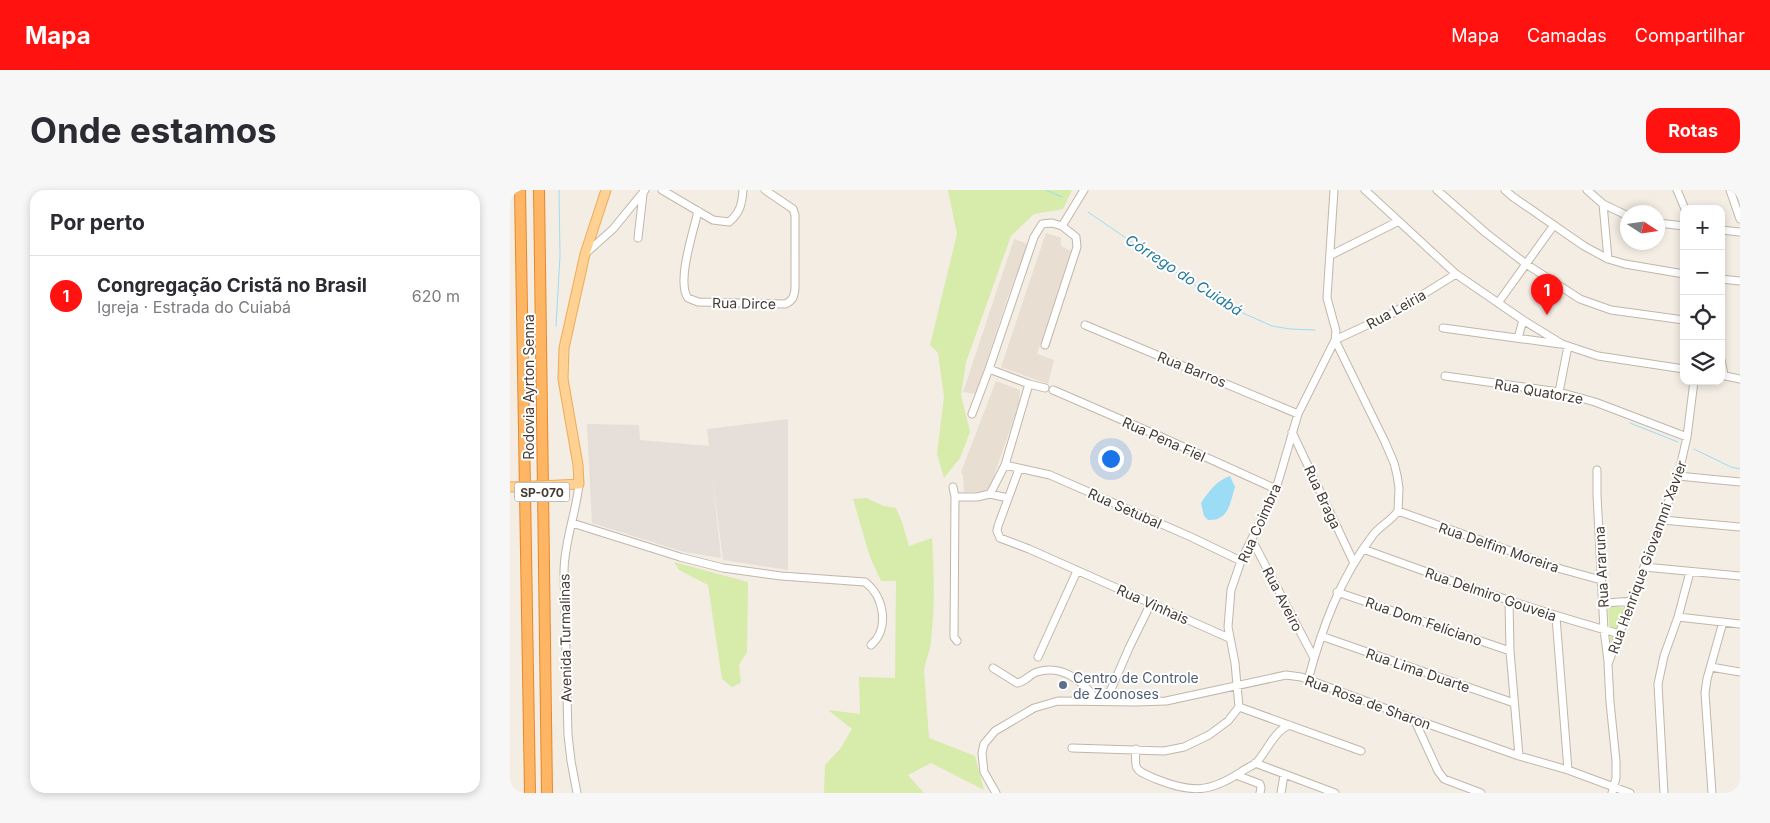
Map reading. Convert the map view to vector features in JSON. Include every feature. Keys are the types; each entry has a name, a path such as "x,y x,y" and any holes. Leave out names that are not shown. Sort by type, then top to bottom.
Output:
{"highway":[{"name":"Rodovia Ayrton Senna","path":"520,190 530,793"},
{"name":"Rodovia Ayrton Senna","path":"539,190 547,793"}],"main road":[{"path":"510,487 579,484 578,465 563,379 564,348 585,254 606,190"}],"street":[{"path":"662,190 713,220 729,222 742,207 743,190"},
{"name":"Rua Dirce","path":"698,212 684,275 686,295 698,302 785,304 791,302 795,289 795,212 766,190"},
{"path":"1062,226 1084,190"},
{"path":"1308,680 1321,636 1338,592 1354,563 1376,531 1398,511 1397,474 1394,463 1335,340 1336,331 1327,298 1334,190"},
{"path":"1365,190 1456,274 1523,320 1565,345"},
{"path":"1437,190 1486,233 1526,264 1588,303 1611,310 1680,319"},
{"path":"1505,190 1584,246 1608,259 1625,264 1680,273"},
{"path":"1587,190 1603,204 1620,212"},
{"path":"1677,190 1683,205"},
{"path":"1730,190 1740,219"},
{"path":"585,254 612,229 644,192"},
{"path":"638,238 644,192"},
{"path":"1603,204 1608,259"},
{"path":"1331,255 1398,222"},
{"path":"972,414 990,369 1011,303 1038,229 1042,224 1047,223 1062,226 1076,236 1077,247 1045,345"},
{"path":"1665,224 1680,226"},
{"path":"1498,303 1554,225"},
{"path":"1725,230 1740,232"},
{"name":"Rua Leiria","path":"1335,340 1393,313 1456,274"},
{"path":"1725,279 1740,281"},
{"path":"1518,338 1523,320"},
{"name":"Rua Barros","path":"1085,325 1298,414"},
{"path":"1443,328 1565,345 1598,356 1680,368"},
{"name":"Rua Coimbra","path":"1239,707 1233,650 1229,638 1228,614 1232,590 1241,561 1276,489 1298,414 1335,340"},
{"path":"1559,392 1565,345"},
{"path":"990,369 1045,388"},
{"path":"1725,375 1740,379"},
{"name":"Rua Quatorze","path":"1445,376 1559,392 1595,402 1687,437"},
{"path":"990,494 1005,465 1029,384"},
{"name":"Rua Henrique Giovannni Xavier","path":"1613,790 1616,761 1608,664 1678,476 1687,437 1694,385"},
{"name":"Rua Pena Fiel","path":"1053,390 1276,489"},
{"name":"Rua Braga","path":"1292,432 1354,563"},
{"name":"Rua Setubal","path":"1005,465 1050,475 1241,561"},
{"path":"955,497 977,497 990,494 1008,498 1019,469"},
{"name":"Rua Araruna","path":"1597,470 1596,494 1604,630 1608,664"},
{"path":"1678,476 1740,482"},
{"name":"Avenida Turmalinas","path":"577,793 568,736 564,572 565,550 579,484"},
{"path":"954,487 954,637 957,641"},
{"name":"Rua Vinhais","path":"1008,498 997,531 1000,538 1029,549 1229,638"},
{"name":"Rua Delfim Moreira","path":"1398,511 1554,567 1601,580"},
{"path":"1662,520 1740,527"},
{"path":"572,523 723,568 776,576 865,582 877,598 883,618 881,634 871,645"},
{"name":"Rua Aveiro","path":"1252,540 1314,658"},
{"name":"Rua Delmiro Gouveia","path":"1363,549 1556,617 1620,634"},
{"path":"1644,567 1740,576"},
{"path":"1038,657 1077,571"},
{"path":"1664,793 1658,684 1664,656 1678,617 1690,572"},
{"name":"Rua Dom Felíciano","path":"1338,592 1510,651"},
{"path":"1509,601 1510,651 1519,756"},
{"path":"1603,605 1631,601"},
{"path":"1106,701 1151,603"},
{"path":"1556,617 1568,770"},
{"path":"1678,617 1740,624"},
{"path":"1712,793 1705,693 1707,678 1722,622"},
{"name":"Rua Lima Duarte","path":"1321,636 1514,703"},
{"path":"1711,667 1740,672"},
{"path":"993,668 1017,683 1038,671 1046,670 1068,674 1084,684 1098,701"},
{"name":"Rua Rosa de Sharon","path":"996,793 984,772 982,763 984,744 1001,727 1034,708 1058,701 1166,701 1236,685 1294,675 1519,756 1568,770 1613,790 1630,793"},
{"path":"1072,748 1170,750 1196,742 1209,735 1228,721 1239,707 1361,751"},
{"path":"1271,719 1278,732"},
{"path":"1414,719 1438,771 1444,779 1481,793"},
{"path":"1136,749 1135,764 1136,769 1140,772 1182,790 1198,791 1236,776 1255,763 1278,732 1289,725"},
{"path":"1255,763 1331,792"},
{"path":"1281,793 1284,775"},
{"path":"1236,776 1260,784 1262,788 1260,793"}],"shaded area":[{"path":"1046,233 1061,238 1061,246 1071,251 1037,354 1054,360 1048,384 1001,367"},
{"path":"1014,239 1028,244 1007,299 976,394 963,392"},
{"path":"996,381 1020,390 1019,404 990,487 983,492 964,492 963,475 961,472"},
{"path":"788,419 788,570 723,560 712,473 721,558 684,552 592,523 587,424 639,425 640,440 709,446 707,429"}],"green space":[{"path":"948,190 1072,190 1063,209 1034,214 1011,236 966,362 961,395 970,432 960,458 944,478 937,454 944,397 938,353 930,345 957,234"},
{"path":"866,498 884,506 896,508 909,546 932,538 933,614 931,644 924,671 929,738 975,756 984,790 931,763 908,775 924,793 824,793 825,765 840,749 852,729 828,710 860,714 859,677 895,678 896,581 881,581 870,557 853,499"},
{"path":"674,562 748,582 747,652 739,665 741,683 732,687 722,679 708,585 679,570"},
{"path":"1608,605 1625,608 1611,653"}],"water":[{"path":"1230,476 1235,487 1228,510 1220,518 1208,520 1204,516 1201,503 1217,484"}],"waterway":[{"path":"556,326 560,256 559,190"},
{"path":"1046,190 1062,197"},
{"name":"Córrego do Cuiabá","path":"1088,212 1205,292 1234,309 1272,326 1315,330"},
{"path":"1630,423 1678,442"},
{"path":"1694,449 1731,467 1740,469"}],"place":[{"name":"Congregação Cristã no Brasil","path":"1547,315"},
{"name":"Centro de Controle de Zoonoses","path":"1063,685"}]}
